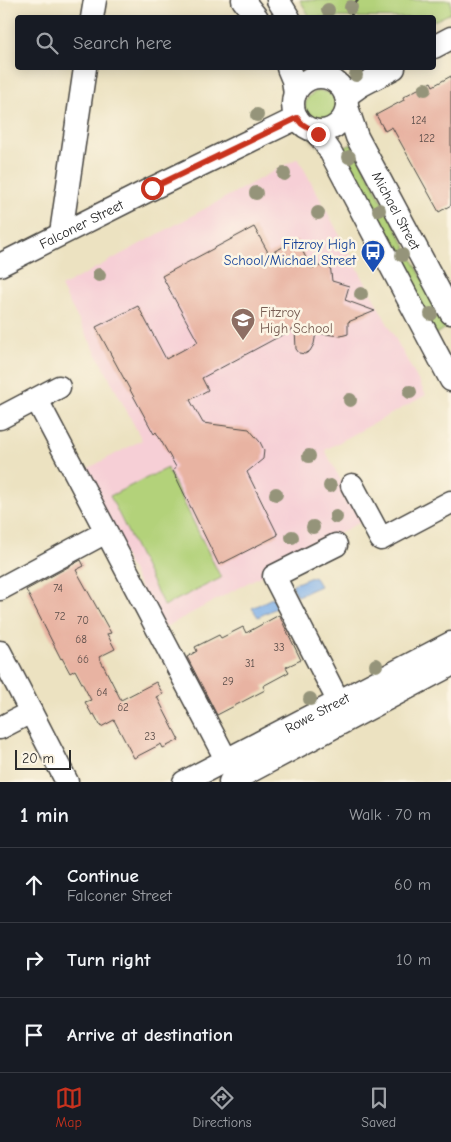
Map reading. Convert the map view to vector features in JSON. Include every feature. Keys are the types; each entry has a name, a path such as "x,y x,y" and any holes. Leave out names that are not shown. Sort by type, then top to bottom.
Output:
{"street":[{"path":"92,15 95,0"},
{"path":"243,0 255,15"},
{"path":"278,0 287,15"},
{"path":"436,45 451,38"},
{"path":"61,234 85,70"},
{"path":"289,70 293,80 294,106 305,124 321,138 330,151 444,346 451,380"},
{"path":"295,94 309,80 319,78 337,88 360,86 390,70"},
{"path":"305,124 328,130 338,125 344,117 337,88"},
{"name":"Michael Street","path":"337,88 357,137 451,313"},
{"name":"Falconer Street","path":"0,265 61,234 305,124"},
{"path":"0,418 59,387"},
{"path":"37,400 232,775"},
{"path":"352,485 381,539 451,502"},
{"path":"0,588 106,532"},
{"path":"336,545 274,576 344,710"},
{"name":"Rowe Street","path":"184,782 232,775 344,710 451,643"},
{"path":"0,652 66,782"},
{"name":"Rowe Street","path":"344,710 451,665"},
{"path":"0,728 32,712"}],"path":[{"path":"351,15 353,5 358,0"}],"shaded area":[{"name":"Fitzroy High School","path":"298,158 426,395 325,450 362,521 162,629 81,472 142,440 61,287"}],"green space":[{"path":"300,0 451,0 451,13 436,20 436,15 309,15"},
{"path":"321,91 327,92 332,96 336,101 336,113 332,118 327,122 321,123 315,122 310,118 306,113 305,107 306,101 310,96 315,92"},
{"path":"352,144 448,327 434,335 335,152"},
{"path":"167,468 221,578 164,606 110,496"}],"water":[{"path":"314,576 320,586 297,596 292,585"},
{"path":"274,597 278,607 258,617 252,608"}],"building":[{"path":"451,76 451,205 439,212 392,127 385,131 376,115 404,100 403,97 431,82 433,86"},
{"path":"254,227 269,254 297,240 311,268 330,264 332,281 349,286 345,300 375,311 348,322 348,334 341,336 316,333 314,344 310,351 305,354 299,353 296,349 295,328 202,378 208,390 190,400 203,423 249,429 264,450 263,459 247,472 278,535 219,565 173,471 176,467 156,432 154,434 96,327 138,306 166,359 198,342 162,276"},
{"path":"81,560 84,566 76,570 111,633 107,634 115,649 99,657 121,700 156,682 163,694 157,697 179,740 163,748 161,744 134,758 114,720 101,727 85,702 91,700 75,670 70,673 61,659 26,590"},
{"path":"279,615 301,660 286,667 289,672 263,686 265,690 217,715 187,657 197,651 195,647 219,635 221,638 243,627 246,633"}],"place":[{"name":"Fitzroy High School/Michael Street","path":"373,273"},
{"name":"Fitzroy High School","path":"243,341"}],"route":[{"path":"152,188 297,118 302,124 318,134"}]}
